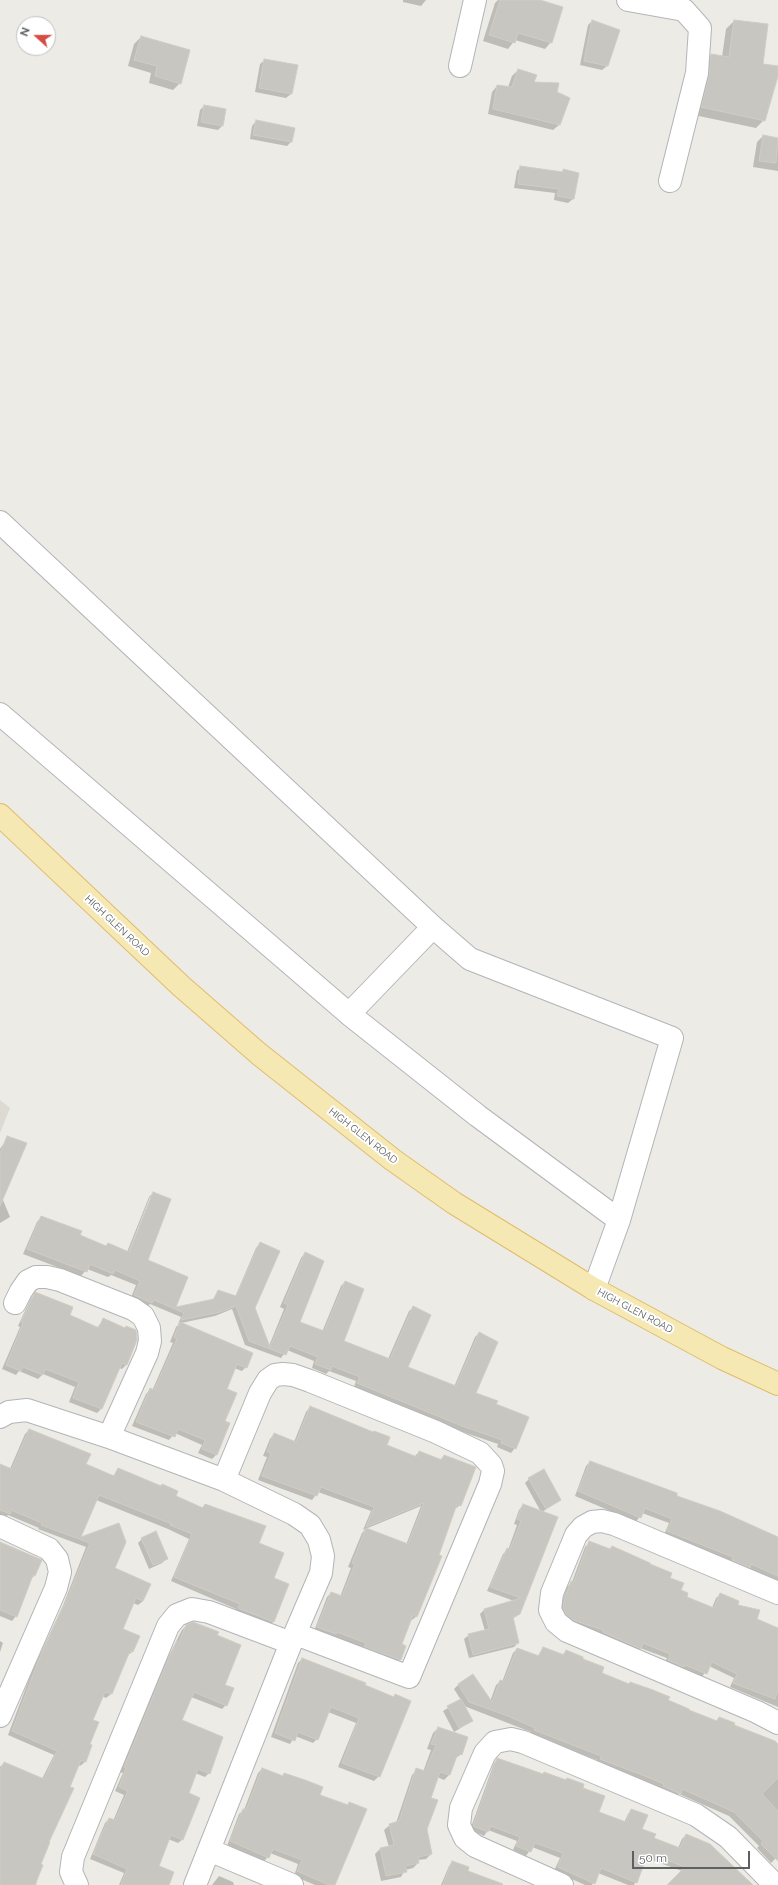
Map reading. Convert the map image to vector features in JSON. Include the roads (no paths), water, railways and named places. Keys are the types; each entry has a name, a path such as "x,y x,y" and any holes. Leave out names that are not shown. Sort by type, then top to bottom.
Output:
{"main road":[{"name":"HIGH GLEN ROAD","path":"0,815 181,986 259,1054 325,1108 393,1160 454,1203 594,1289 722,1358 778,1384"}],"street":[{"path":"460,66 475,0"},
{"path":"628,0 684,10 700,28 697,73 670,181"},
{"path":"0,522 433,927 470,959 672,1038 620,1220 594,1289"},
{"path":"0,714 349,1014 478,1116 620,1220"},
{"path":"349,1014 433,927"},
{"path":"15,1303 28,1281 36,1277 47,1277 60,1280 134,1309 143,1316 149,1328 150,1341 147,1353 109,1438"},
{"path":"77,1885 71,1872 73,1857 168,1626 177,1615 192,1608 209,1612 409,1677 490,1484 493,1471 491,1465 480,1453 436,1432 310,1381 294,1375 283,1374 275,1375 268,1380 260,1393 224,1480"},
{"path":"0,1417 8,1412 27,1410 224,1480 294,1514 310,1525 318,1540 323,1556 321,1573 195,1885"},
{"path":"778,1593 614,1524 592,1522 583,1527 576,1535 552,1593 550,1610 556,1622 567,1631 757,1712 778,1723"},
{"path":"0,1526 49,1549 57,1560 60,1572 56,1588 0,1716"},
{"path":"562,1885 475,1846 465,1838 459,1825 461,1808 485,1753 495,1742 511,1739 523,1742 696,1815 728,1837 775,1885"},
{"path":"209,1850 292,1885"}]}
